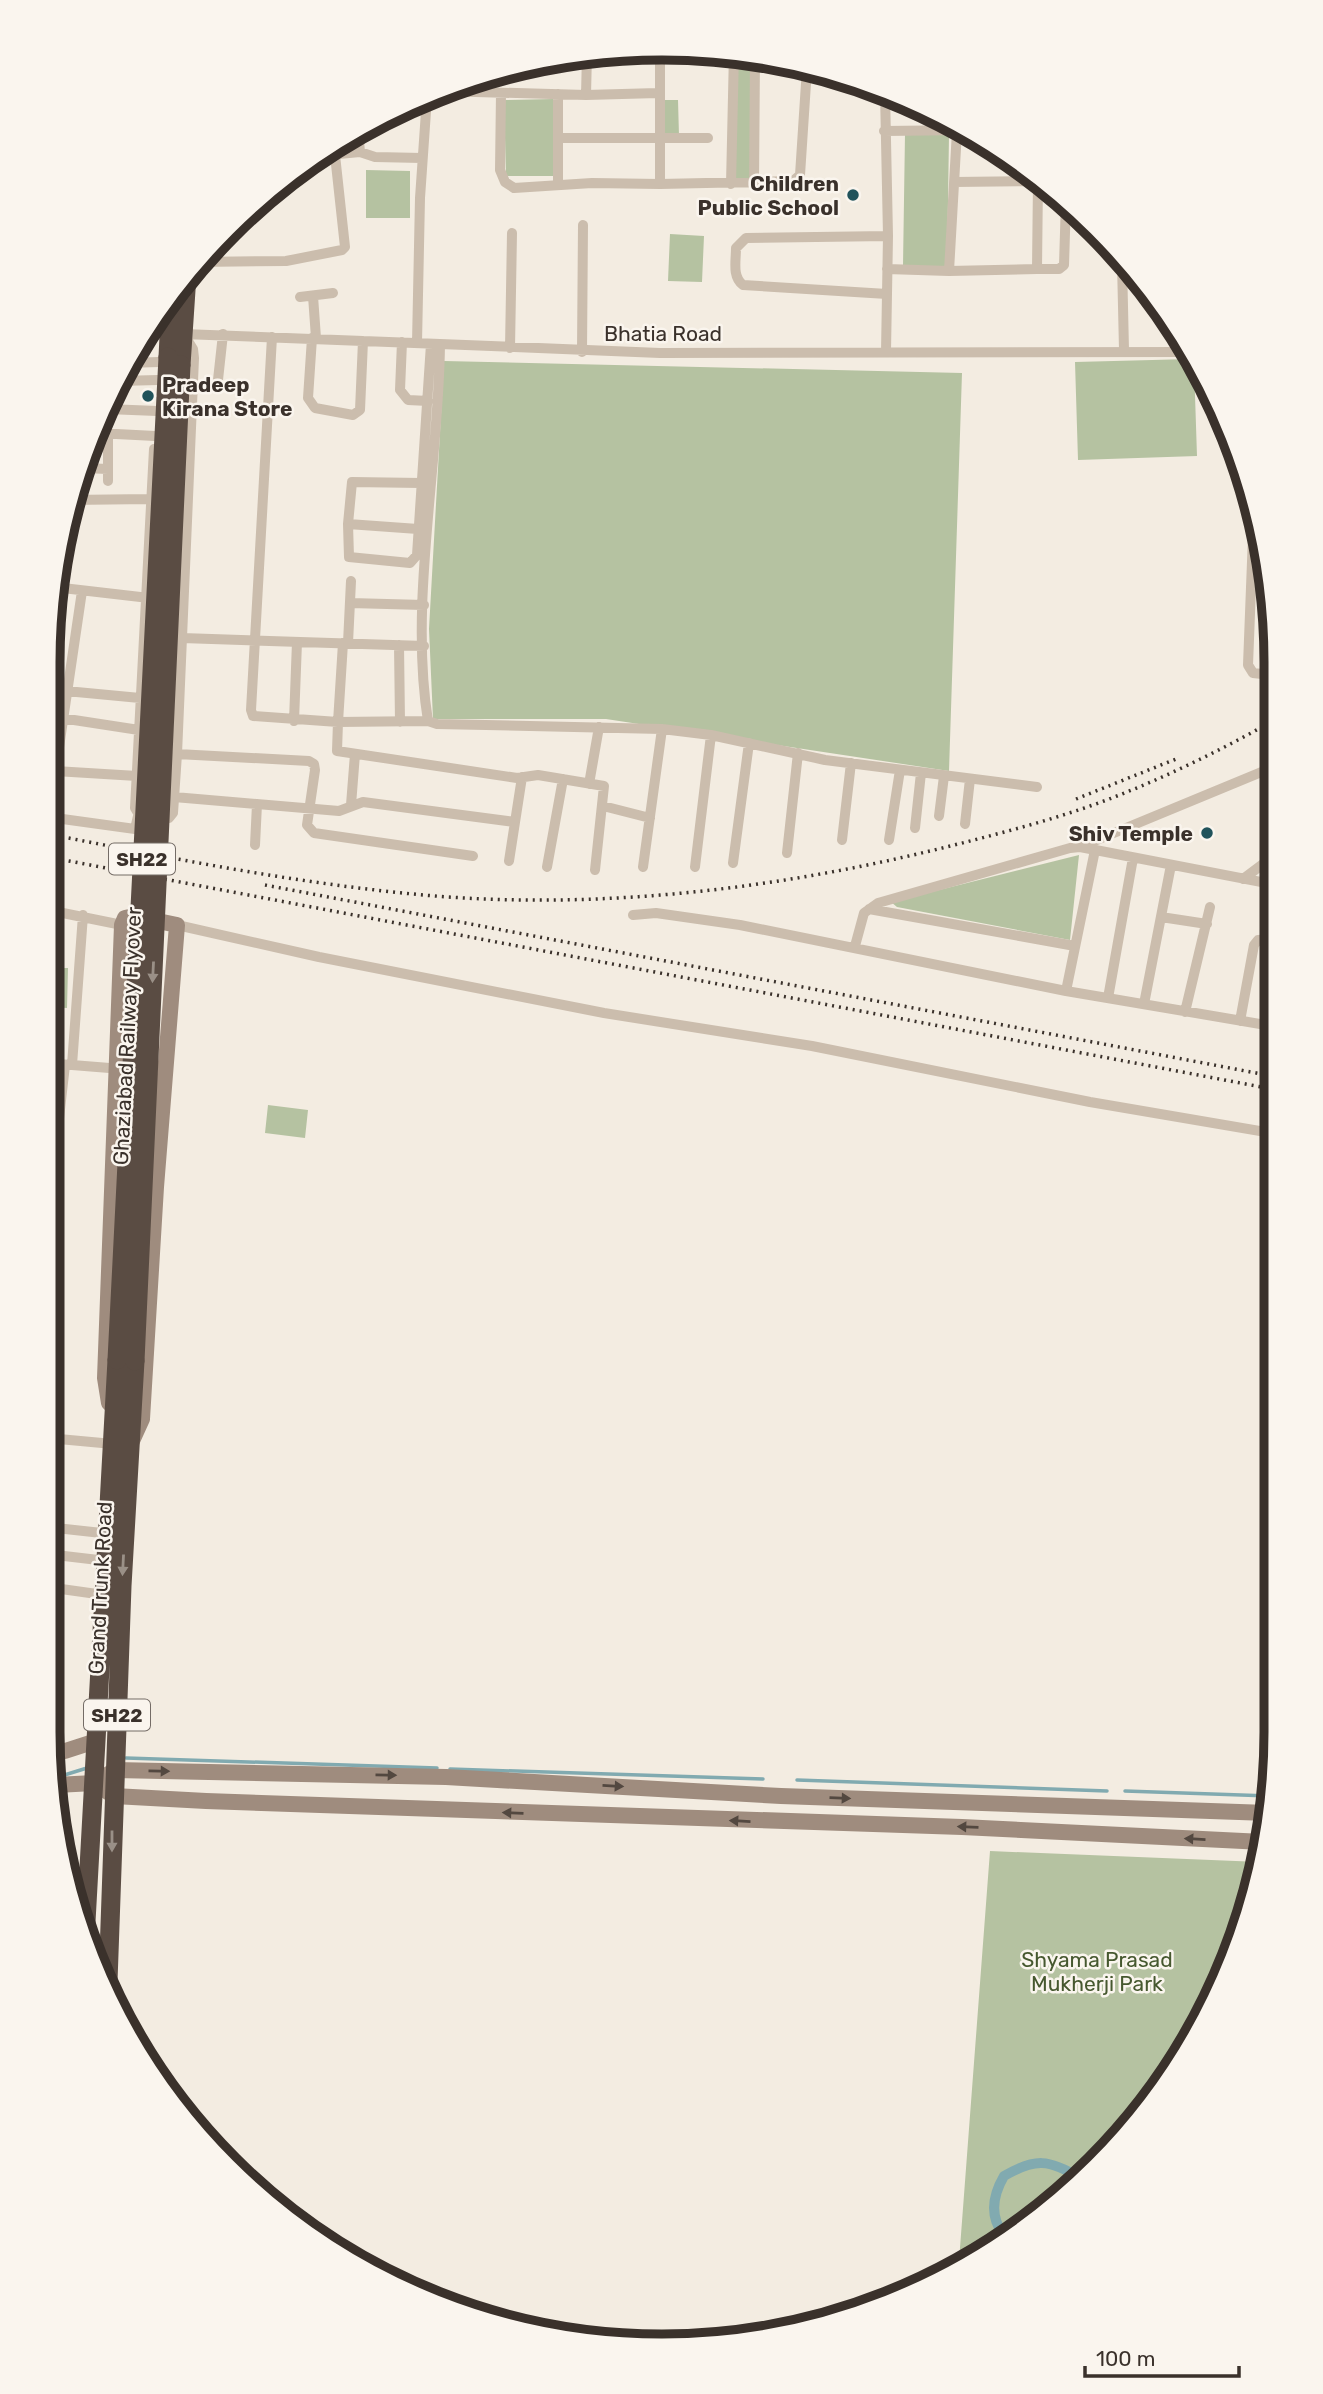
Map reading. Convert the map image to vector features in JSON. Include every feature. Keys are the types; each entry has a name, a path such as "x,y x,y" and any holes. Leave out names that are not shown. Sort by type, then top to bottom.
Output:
{"highway":[{"name":"SH22","path":"176,335 183,296"},
{"name":"SH22","path":"173,311 176,335"},
{"name":"Ghaziabad Railway Flyover","path":"118,1442 126,1361 169,361 176,335"},
{"name":"Grand Trunk Road","path":"108,1970 115,1770 118,1442"},
{"name":"Grand Trunk Road","path":"87,1911 104,1595 107,1561 116,1534"}],"street":[{"path":"660,60 660,184"},
{"path":"732,184 734,64"},
{"path":"586,95 587,65"},
{"path":"754,183 755,67"},
{"path":"500,93 500,170 505,182 514,188 754,183 793,181 800,175 808,78"},
{"path":"466,92 586,95 658,93"},
{"path":"558,94 558,185"},
{"path":"885,102 888,236 886,352"},
{"path":"417,343 422,158 426,107"},
{"path":"884,131 945,131"},
{"path":"949,271 957,137"},
{"path":"558,138 708,138"},
{"path":"359,141 360,152"},
{"path":"340,153 360,152 375,157 422,158"},
{"path":"212,262 286,261 342,250 345,247 328,160"},
{"path":"954,182 1024,181"},
{"path":"1037,269 1039,193"},
{"path":"887,269 1059,270 1064,265 1066,216"},
{"path":"582,352 583,225"},
{"path":"510,348 512,233"},
{"path":"887,294 743,285 738,281 736,248 746,237 888,236"},
{"path":"1122,275 1125,350"},
{"path":"300,297 333,293"},
{"path":"313,296 314,338 308,398 315,408 353,415 360,410 363,341"},
{"path":"217,389 223,334"},
{"name":"Bhatia Road","path":"176,335 223,334 582,352 1177,352"},
{"path":"138,813 169,818 173,813 194,358 193,349 176,335"},
{"path":"272,337 253,716 294,721 428,721 437,724 662,729 711,735 852,763 1037,788"},
{"path":"402,342 400,390 408,400 428,401"},
{"path":"421,483 352,482 348,524 349,557 410,563 417,555 428,401 436,344"},
{"path":"428,721 424,605 439,400 436,344"},
{"path":"139,362 169,361"},
{"path":"60,819 135,830 138,813 135,808 158,380 169,361"},
{"path":"129,381 158,380"},
{"path":"115,409 157,411"},
{"path":"104,433 155,436"},
{"path":"90,470 108,475 103,435"},
{"path":"82,500 150,499"},
{"path":"348,524 418,529"},
{"path":"1255,561 1248,665 1253,673 1264,675"},
{"path":"351,581 335,749 522,777 538,775 604,786 595,870"},
{"path":"1251,586 1258,587"},
{"path":"64,588 183,603"},
{"path":"60,727 82,591"},
{"path":"350,603 424,605"},
{"path":"182,638 424,646"},
{"path":"294,721 297,642"},
{"path":"399,645 400,722"},
{"path":"66,691 141,698"},
{"path":"61,718 139,730"},
{"path":"589,784 599,727"},
{"path":"643,867 662,729"},
{"path":"695,867 711,735"},
{"path":"733,863 749,743"},
{"path":"787,853 798,753"},
{"path":"177,754 309,761 314,764 315,770 307,825 314,833 473,856"},
{"path":"351,805 355,754"},
{"path":"842,840 852,763"},
{"path":"889,840 900,770"},
{"path":"60,771 137,776"},
{"path":"855,946 864,913 878,903 1056,850 1080,847 1264,772"},
{"path":"915,828 921,773"},
{"path":"939,816 944,776"},
{"path":"509,861 522,777"},
{"path":"547,867 563,779"},
{"path":"965,824 970,779"},
{"path":"174,797 339,811 363,802 515,822"},
{"path":"255,845 257,803"},
{"path":"603,806 650,818"},
{"path":"1080,847 1264,883"},
{"path":"1066,991 1095,850"},
{"path":"1108,998 1133,858"},
{"path":"1243,879 1264,863"},
{"path":"1144,1004 1171,865"},
{"path":"1185,1012 1210,907"},
{"path":"869,909 1075,946"},
{"path":"60,912 122,925"},
{"path":"60,1116 69,1065 83,915"},
{"path":"633,915 677,915 855,946 1066,991 1264,1025"},
{"path":"118,1442 105,1378 119,1069 122,925 125,918 134,916 319,957 604,1013 812,1046 1090,1102 1264,1132"},
{"path":"1161,917 1207,925"},
{"path":"60,1439 118,1442 142,1419 177,925"},
{"path":"1240,1021 1254,945 1258,940 1264,940"},
{"path":"60,1064 165,1072"},
{"path":"60,1528 116,1534"},
{"path":"60,1556 107,1561"},
{"path":"60,1589 104,1595"},
{"path":"60,1751 96,1741"},
{"path":"62,1785 94,1783 115,1770 446,1777 781,1796 1258,1813"},
{"path":"94,1783 114,1796 458,1811 962,1827 1253,1842"}],"green space":[{"path":"736,65 753,67 752,178 734,179"},
{"path":"553,99 554,176 506,176 504,100"},
{"path":"661,100 678,100 679,136 661,136"},
{"path":"905,134 949,135 947,268 903,266"},
{"path":"366,170 410,171 410,218 366,218"},
{"path":"670,234 704,236 702,282 668,281"},
{"path":"1182,359 1195,383 1197,456 1078,460 1075,362"},
{"path":"444,361 962,373 949,771 606,719 433,719 429,629"},
{"path":"1079,855 1070,940 897,907 891,902"},
{"path":"60,968 68,968 67,1008 60,1008"},
{"path":"268,1105 308,1110 305,1138 265,1133"},
{"name":"Shyama Prasad Mukherji Park","path":"990,1851 1249,1862 1232,1926 1218,1963 1183,2034 1139,2099 1087,2158 1058,2185 996,2233 959,2255"}],"waterway":[{"path":"126,1758 437,1768"},
{"path":"61,1776 87,1768"},
{"path":"450,1769 763,1779"},
{"path":"797,1780 1107,1791"},
{"path":"1125,1791 1260,1796"},
{"path":"1001,2230 994,2205 1004,2176 1025,2166 1042,2163 1071,2173"}],"railway":[{"path":"60,836 269,875 403,893 545,900 687,893 828,873 898,859 1043,821 1099,803 1156,780 1264,726"},
{"path":"1076,799 1176,759"},
{"path":"60,859 1264,1087"},
{"path":"265,885 1264,1074"}],"place":[{"name":"Children Public School","path":"853,195"},
{"name":"Pradeep Kirana Store","path":"148,396"},
{"name":"Shiv Temple","path":"1207,833"}]}
